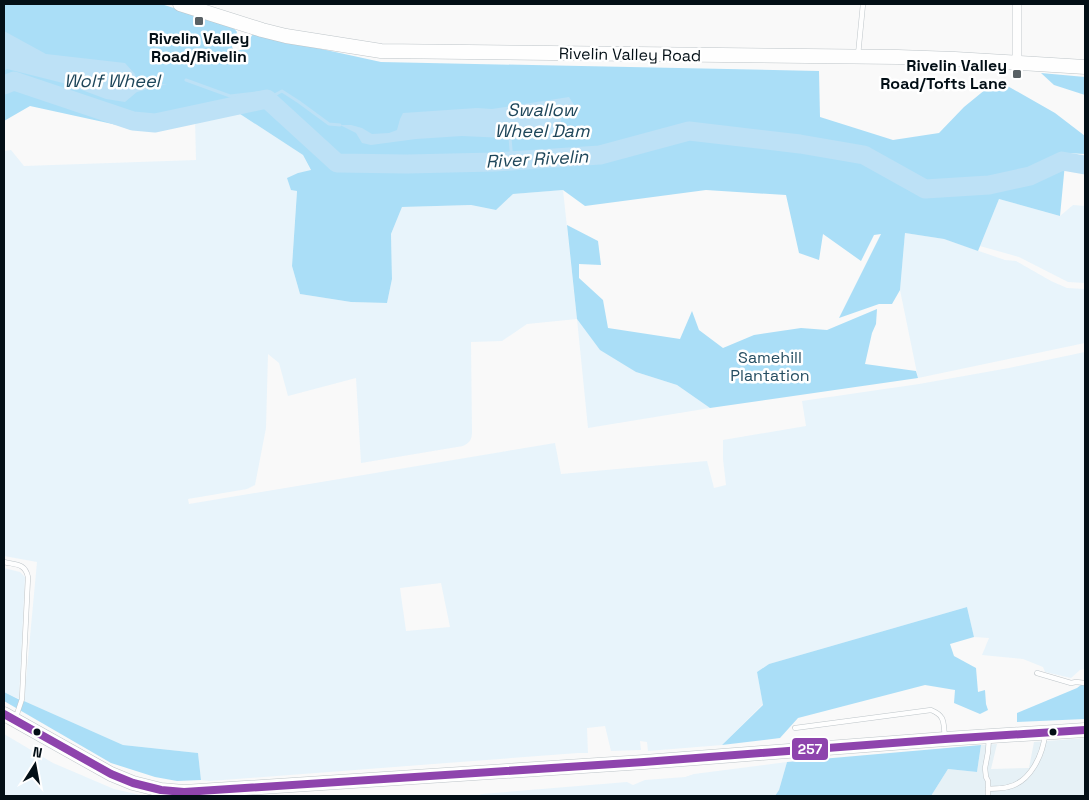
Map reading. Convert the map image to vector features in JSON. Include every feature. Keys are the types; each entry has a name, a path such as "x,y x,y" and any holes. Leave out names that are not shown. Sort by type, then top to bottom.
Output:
{"main road":[{"name":"Rivelin Valley Road","path":"180,4 286,36 382,51 956,59 1085,67"},
{"path":"9,717 111,774 133,783 160,790 184,792 644,762 1085,730"}],"street":[{"path":"1017,4 1017,64"}],"lane":[{"path":"858,57 863,4"},
{"path":"4,562 22,566 28,576 22,700 9,717"},
{"path":"1037,674 1071,683 1085,683"},
{"path":"795,728 931,710 939,714 943,719 945,739"},
{"path":"988,789 1010,787 1025,779 1033,768 1044,745 1045,732"},
{"path":"988,796 988,781 985,768 989,736"}],"shaded area":[{"path":"240,114 303,155 311,171 298,173 292,266 300,294 351,302 387,303 392,279 391,234 402,207 471,205 496,210 513,194 563,190 577,319 527,324 502,341 471,342 472,432 471,439 467,444 361,463 356,378 288,396 279,363 268,354 266,428 255,485 247,489 188,499 189,504 555,443 561,474 707,461 714,488 726,485 723,440 806,426 802,401 919,384 1085,352 1085,669 1080,670 1071,678 1045,672 1043,667 1023,659 982,655 989,638 974,637 967,607 769,664 757,672 763,704 722,745 648,751 647,742 640,741 641,750 611,751 605,726 587,728 588,753 210,781 201,780 198,753 123,745 24,701 37,562 4,556 4,151 11,150 24,166 196,160 195,119","holes":["441,583 450,627 406,631 400,588"]},
{"path":"999,199 1060,216 1073,205 1085,206 1085,283 1068,282 1019,257 980,246"},
{"path":"905,233 944,239 1005,260 1016,261 1067,288 1085,289 1085,343 918,378 900,290"},
{"path":"577,319 636,372 677,385 710,408 588,428"},
{"path":"4,568 20,572 25,577 19,699 4,692"},
{"path":"4,734 53,763 114,789 145,796 4,796"},
{"path":"1085,738 1085,796 931,796 948,769 977,772 981,745 997,744 991,769 1029,768 1034,742"},
{"path":"787,762 779,790 775,796 476,796 627,782 633,785 645,780 685,777 694,774"}],"green space":[{"path":"4,4 161,4 232,26 237,32 236,35 229,38 234,52 243,49 253,34 381,62 819,71 820,117 893,140 939,133 964,107 997,80 1055,113 1085,136 1085,154 1066,153 1060,216 999,199 978,251 944,239 905,233 900,290 892,304 879,304 839,318 881,234 874,235 861,261 823,234 819,260 799,253 786,195 706,190 585,206 563,190 513,194 496,210 471,205 402,207 391,234 392,279 387,303 351,302 300,294 292,266 297,191 291,190 287,178 311,170 303,155 240,114 195,119 140,130 30,106 4,121"},
{"path":"1041,73 1085,77 1085,95 1054,85"},
{"name":"Samehill Plantation","path":"567,225 598,241 601,265 579,264 579,278 603,300 608,328 680,339 692,311 699,330 723,348 754,335 801,328 827,330 877,309 876,324 865,364 916,371 918,378 710,408 677,385 636,372 600,350 577,319"},
{"path":"967,607 974,637 950,644 954,656 976,668 978,692 985,690 988,710 980,714 954,703 955,690 925,685 798,718 780,738 722,745 763,705 757,672 769,664"},
{"path":"1085,682 1085,719 1017,722 1017,713 1077,688"},
{"path":"4,692 123,745 198,753 201,780 177,781 155,777 111,763 4,701"},
{"path":"981,745 977,772 948,769 931,796 775,796 779,790 787,762"}],"water":[{"name":"Wolf Wheel","path":"4,31 46,54 125,63 135,74 137,85 167,84 137,92 125,102 106,99 63,83 7,69 4,71"},
{"name":"Swallow Wheel Dam","path":"569,97 576,108 564,109 559,129 550,140 462,136 416,139 371,145 362,143 356,133 340,125 362,128 372,134 389,133 397,130 403,113 477,108 492,109"}],"waterway":[{"name":"River Rivelin","path":"186,80 230,96 264,92 267,99 282,91 329,124 340,125"},
{"name":"River Rivelin","path":"4,85 14,81 133,121 155,123 267,99 337,163 495,162 600,155 689,131 800,144 864,155 925,189 989,185 1030,176 1062,161 1085,165"},
{"path":"510,138 512,161"}],"transit line":[{"name":"257","path":"4,714 111,774 133,783 161,790 184,792 644,762 1085,730"}],"place":[{"name":"Rivelin Valley Road/Rivelin","path":"199,21"},
{"name":"Rivelin Valley Road/Tofts Lane","path":"1017,74"}]}
